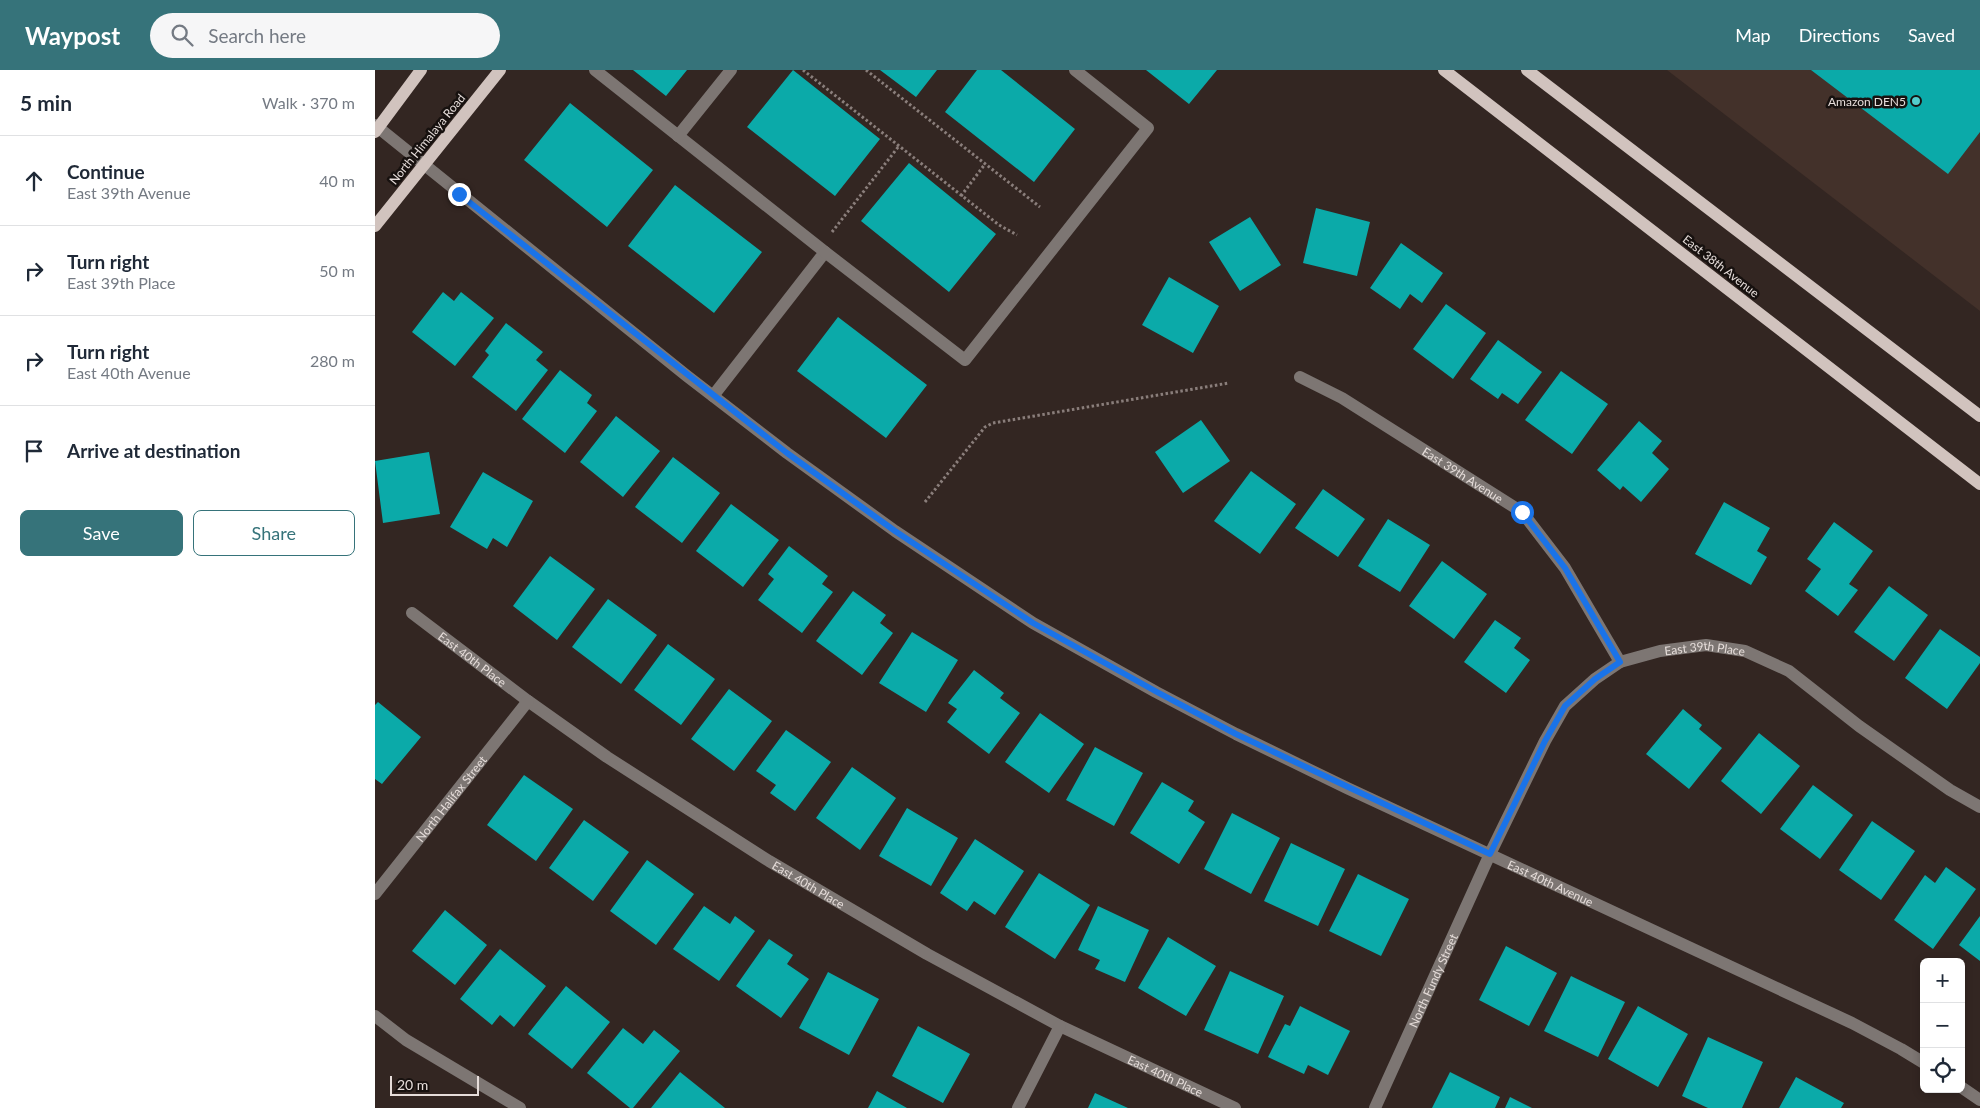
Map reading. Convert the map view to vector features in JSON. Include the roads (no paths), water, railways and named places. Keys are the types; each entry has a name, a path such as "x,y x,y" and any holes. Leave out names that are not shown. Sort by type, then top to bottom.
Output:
{"main road":[{"path":"376,129 421,70"},
{"name":"North Himalaya Road","path":"375,226 500,70"},
{"name":"East 38th Avenue","path":"1444,70 1980,484"},
{"path":"1527,70 1980,416"}],"street":[{"path":"595,70 965,360 1148,128 1075,70"},
{"path":"678,136 731,70"},
{"name":"East 40th Avenue","path":"376,129 787,453 895,531 1033,623 1236,734 1852,1023 1920,1061"},
{"path":"713,396 825,252"},
{"name":"East 39th Avenue","path":"1300,377 1342,398 1522,512 1565,568 1620,662"},
{"name":"East 40th Place","path":"411,613 528,701 607,757 769,862 927,954 1060,1026 1235,1108"},
{"name":"East 39th Place","path":"1490,854 1545,741 1565,706 1595,679 1620,662 1660,651 1706,645 1745,651 1789,671 1859,726 1950,790 1980,807"},
{"name":"North Halifax Street","path":"375,894 528,701"},
{"name":"North Fundy Street","path":"1375,1108 1490,854"},
{"path":"375,1016 406,1040 520,1108"},
{"path":"1018,1108 1060,1026"},
{"path":"1965,1090 1980,1100"}],"place":[{"name":"Amazon DEN5","path":"1916,101"}]}
